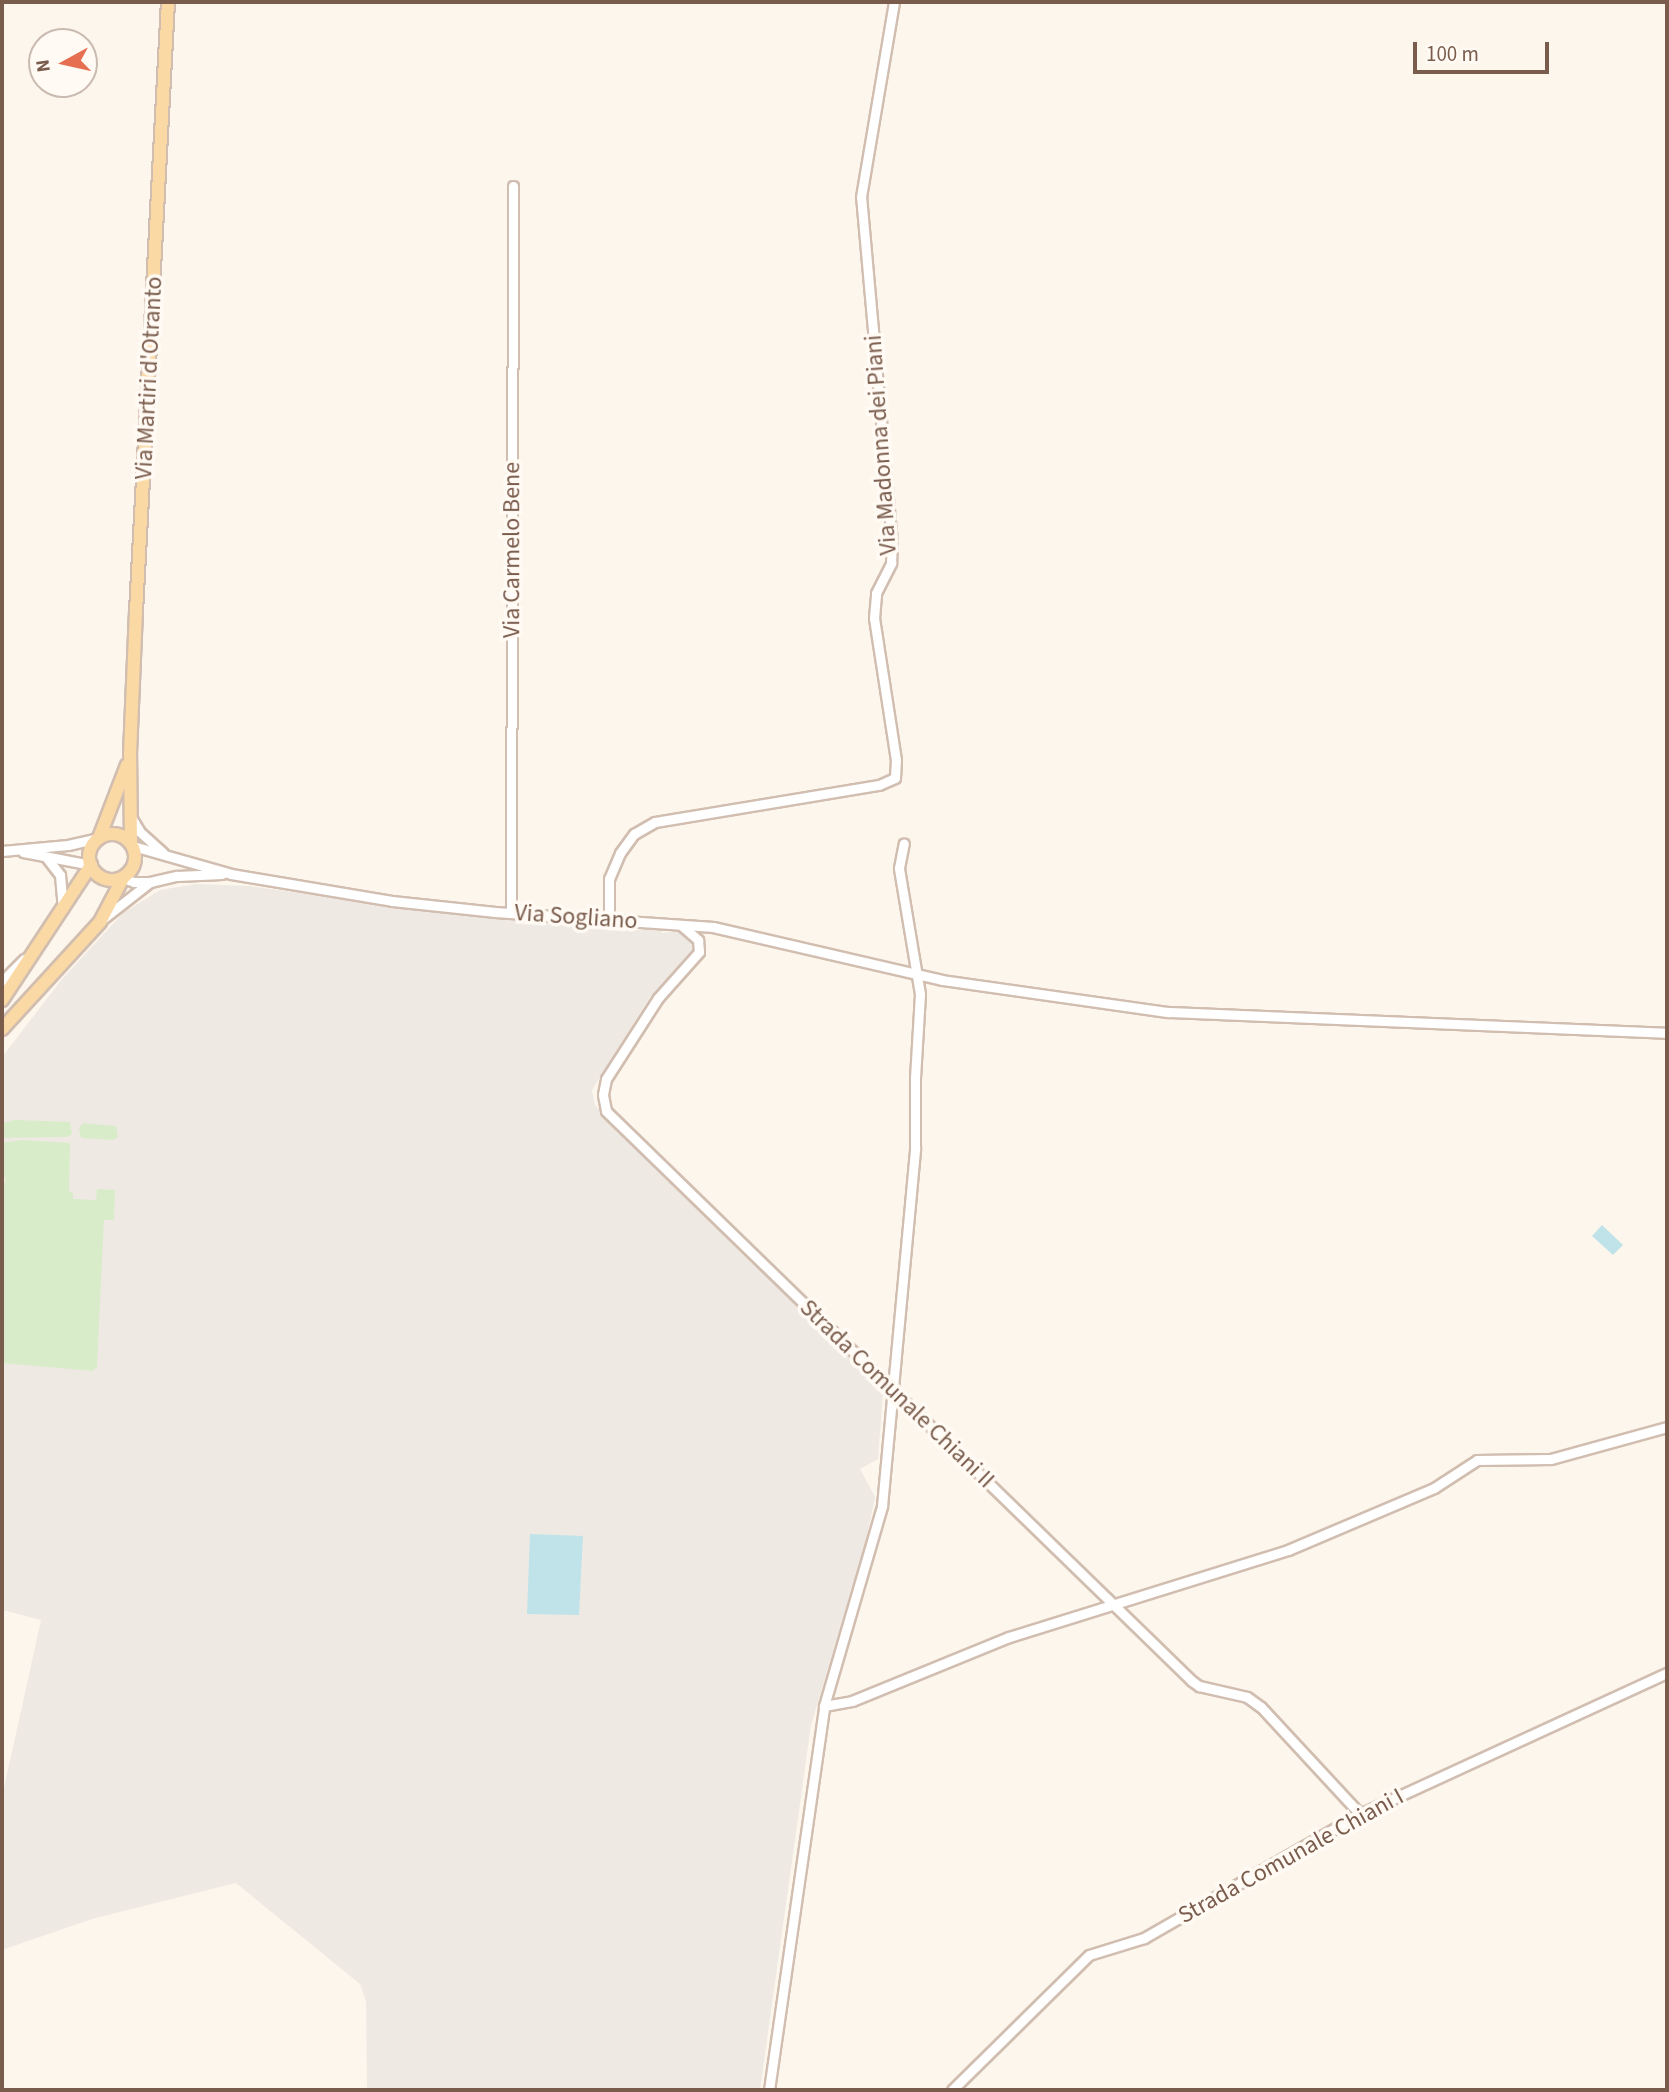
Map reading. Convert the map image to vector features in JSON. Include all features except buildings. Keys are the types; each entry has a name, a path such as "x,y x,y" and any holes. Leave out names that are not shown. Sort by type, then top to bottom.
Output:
{"main road":[{"name":"Via Martiri d'Otranto","path":"132,845 130,754 167,2"},
{"name":"Via Martiri d'Otranto","path":"99,838 130,754"},
{"name":"Via Sogliano","path":"99,838 113,833 132,845"},
{"path":"2,1000 91,865 90,850 99,838"},
{"path":"2,1029 100,922 123,878 134,867 132,845"},
{"name":"Via Sogliano","path":"91,865 100,877 116,880 123,878"}],"street":[{"name":"Via Madonna dei Piani","path":"608,919 609,879 620,853 634,834 655,822 879,785 895,778 896,760 874,618 876,593 891,563 892,543 861,197 894,2"},
{"name":"Via Carmelo Bene","path":"511,913 513,186"},
{"name":"Via Sogliano","path":"131,817 140,832 167,856"},
{"name":"Via Sogliano","path":"2,851 99,838"},
{"path":"769,2090 824,1706 881,1506 890,1389 915,1148 919,974 899,868 904,843"},
{"name":"Via Sogliano","path":"132,845 231,874 392,901 511,913 713,927 942,980 1168,1012 1667,1033"},
{"name":"Via Sogliano","path":"15,851 91,865"},
{"path":"46,857 60,875 63,909"},
{"name":"Via Sogliano","path":"123,878 134,882 150,882 177,876 231,874"},
{"path":"100,922 150,882"},
{"name":"Strada Comunale Chiani II","path":"679,924 698,940 699,952 658,998 606,1079 603,1095 606,1111 1192,1681 1199,1686 1247,1697 1261,1707 1360,1815"},
{"path":"2,981 49,932"},
{"path":"824,1706 852,1701 958,1655 1288,1550 1434,1488 1477,1460 1552,1459 1667,1427"},
{"name":"Strada Comunale Chiani I","path":"952,2090 1089,1955 1144,1938 1360,1815 1667,1673"}],"shaded area":[{"path":"196,884 249,886 465,916 626,930 660,929 662,933 677,931 693,945 694,950 650,997 595,1085 592,1091 595,1105 883,1392 878,1459 860,1469 875,1497 866,1541 811,1725 760,2090 367,2090 366,2001 360,1984 236,1883 92,1919 2,1950 2,1797 41,1620 2,1610 2,1057 62,979 123,913 160,890"}],"green space":[{"path":"15,1120 70,1122 72,1134 67,1137 2,1138 2,1123"},
{"path":"83,1123 116,1126 118,1137 113,1140 81,1138 79,1128"},
{"path":"22,1140 70,1143 69,1192 73,1193 73,1199 96,1200 97,1189 115,1190 114,1220 104,1220 97,1367 93,1371 2,1363 2,1188 6,1179 2,1172 2,1143"}],"water":[{"path":"1602,1225 1623,1245 1613,1255 1592,1236"},
{"path":"530,1534 583,1536 579,1615 527,1614"}]}
